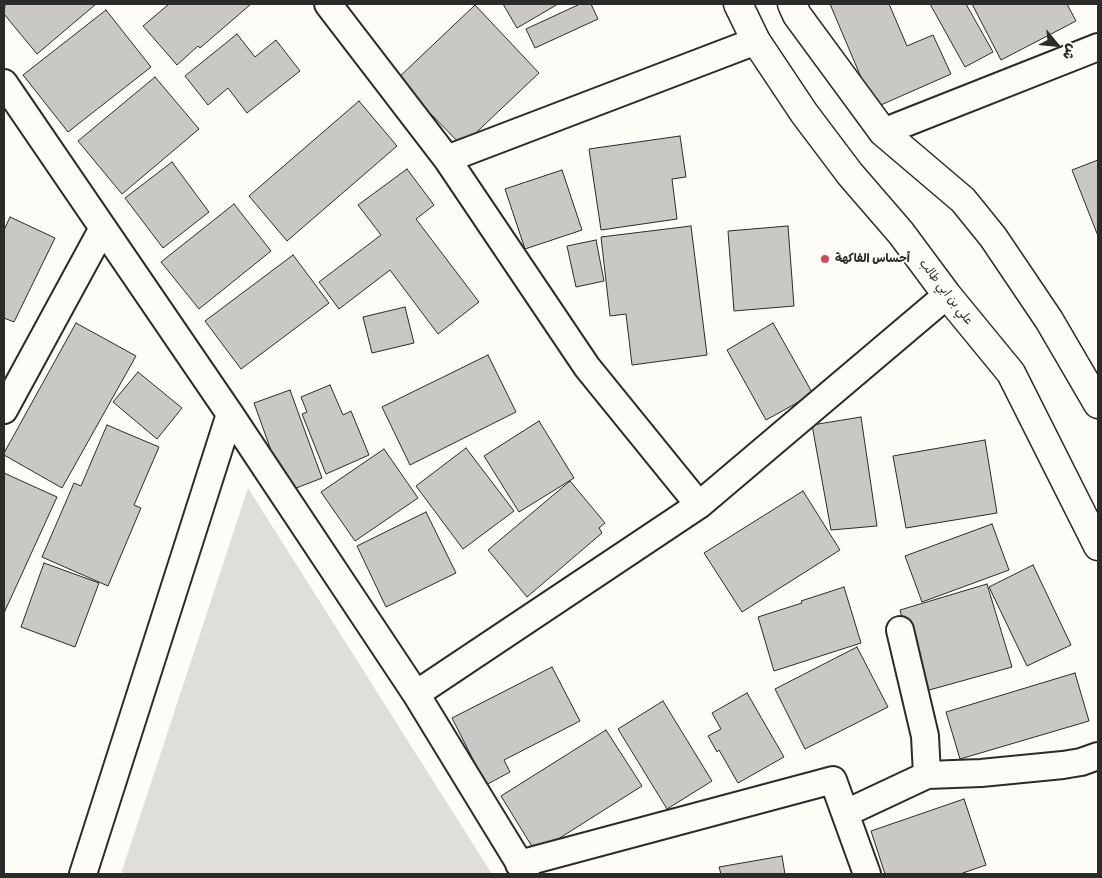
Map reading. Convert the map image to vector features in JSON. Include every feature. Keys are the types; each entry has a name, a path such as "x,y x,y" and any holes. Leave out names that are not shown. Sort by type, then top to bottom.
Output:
{"main road":[{"name":"علي بن ابي طالب","path":"738,4 756,41 804,113 850,174 902,233 947,294 1011,373 1098,546"},
{"path":"792,4 797,15 883,132 963,200 993,237 1050,320 1098,404"}],"street":[{"path":"328,4 446,159 587,368 699,505"},
{"path":"446,159 756,41"},
{"path":"883,132 1098,47"},
{"path":"4,82 230,414 416,694 523,869 833,780 867,874"},
{"path":"4,410 103,228"},
{"path":"416,694 699,505 947,294"},
{"path":"83,874 230,414"},
{"path":"900,630 925,736 927,776"},
{"path":"846,812 927,776 1063,765 1081,762 1098,756"}],"shaded area":[{"path":"248,488 492,874 121,874"}],"building":[{"path":"5,4 96,4 37,54 4,14"},
{"path":"169,4 251,4 200,48 198,46 177,65 143,26"},
{"path":"503,4 558,4 517,28"},
{"path":"580,4 591,4 598,19 535,48 526,29"},
{"path":"830,4 889,4 907,46 933,35 951,74 874,108"},
{"path":"930,4 966,4 993,52 965,67"},
{"path":"972,4 1067,4 1076,21 1001,60"},
{"path":"475,5 539,73 462,146 397,79"},
{"path":"106,10 151,67 68,132 23,75"},
{"path":"237,34 255,57 276,40 300,71 247,113 228,88 208,105 185,76"},
{"path":"155,77 199,129 122,194 78,141"},
{"path":"359,101 397,146 287,241 249,196"},
{"path":"680,136 686,177 672,179 677,219 601,230 589,149"},
{"path":"1098,160 1098,236 1072,170"},
{"path":"172,162 209,212 163,248 125,198"},
{"path":"407,169 434,205 416,219 479,302 438,334 390,270 339,309 319,282 381,235 358,205"},
{"path":"562,170 582,230 525,249 505,189"},
{"path":"234,204 271,251 199,309 161,262"},
{"path":"10,217 55,238 14,322 4,318 4,230"},
{"path":"691,226 707,355 632,365 626,314 610,316 601,237"},
{"path":"788,226 794,306 734,311 728,231"},
{"path":"596,240 604,281 576,287 567,246"},
{"path":"293,255 329,303 241,369 205,321"},
{"path":"405,307 414,343 372,353 363,317"},
{"path":"76,323 136,356 62,488 4,455 4,453"},
{"path":"773,323 813,394 766,420 727,350"},
{"path":"488,355 516,412 410,465 382,407"},
{"path":"138,372 182,408 157,439 113,402"},
{"path":"330,385 343,415 351,411 369,455 326,474 302,414 307,412 301,397"},
{"path":"290,390 322,478 286,492 254,403"},
{"path":"861,417 877,526 831,530 812,425"},
{"path":"539,421 574,478 519,512 484,456"},
{"path":"107,425 159,447 134,505 141,508 108,586 42,557 74,483 81,486"},
{"path":"985,440 997,513 906,528 893,456"},
{"path":"466,448 514,511 463,549 416,486"},
{"path":"384,449 418,498 355,541 321,492"},
{"path":"4,473 57,497 4,613"},
{"path":"570,481 605,523 599,528 602,533 527,597 488,550"},
{"path":"803,491 840,550 742,612 704,553"},
{"path":"426,512 456,573 386,607 357,546"},
{"path":"992,524 1009,570 922,602 905,556"},
{"path":"44,563 99,583 75,647 21,627"},
{"path":"1033,565 1071,645 1027,666 989,587"},
{"path":"987,584 1012,667 922,692 900,610"},
{"path":"844,587 861,643 774,671 758,617"},
{"path":"857,647 888,707 805,749 775,689"},
{"path":"552,667 580,721 504,760 510,772 486,785 452,718"},
{"path":"1075,673 1089,721 960,759 946,712"},
{"path":"747,693 784,757 738,783 719,750 717,752 708,736 721,729 712,713"},
{"path":"663,701 712,781 667,809 618,729"},
{"path":"606,730 642,786 536,853 501,796"},
{"path":"964,799 986,865 960,874 885,874 871,831"},
{"path":"782,856 785,874 721,874 719,867"}],"place":[{"name":"أحساس الفاكهة","path":"825,259"}]}
